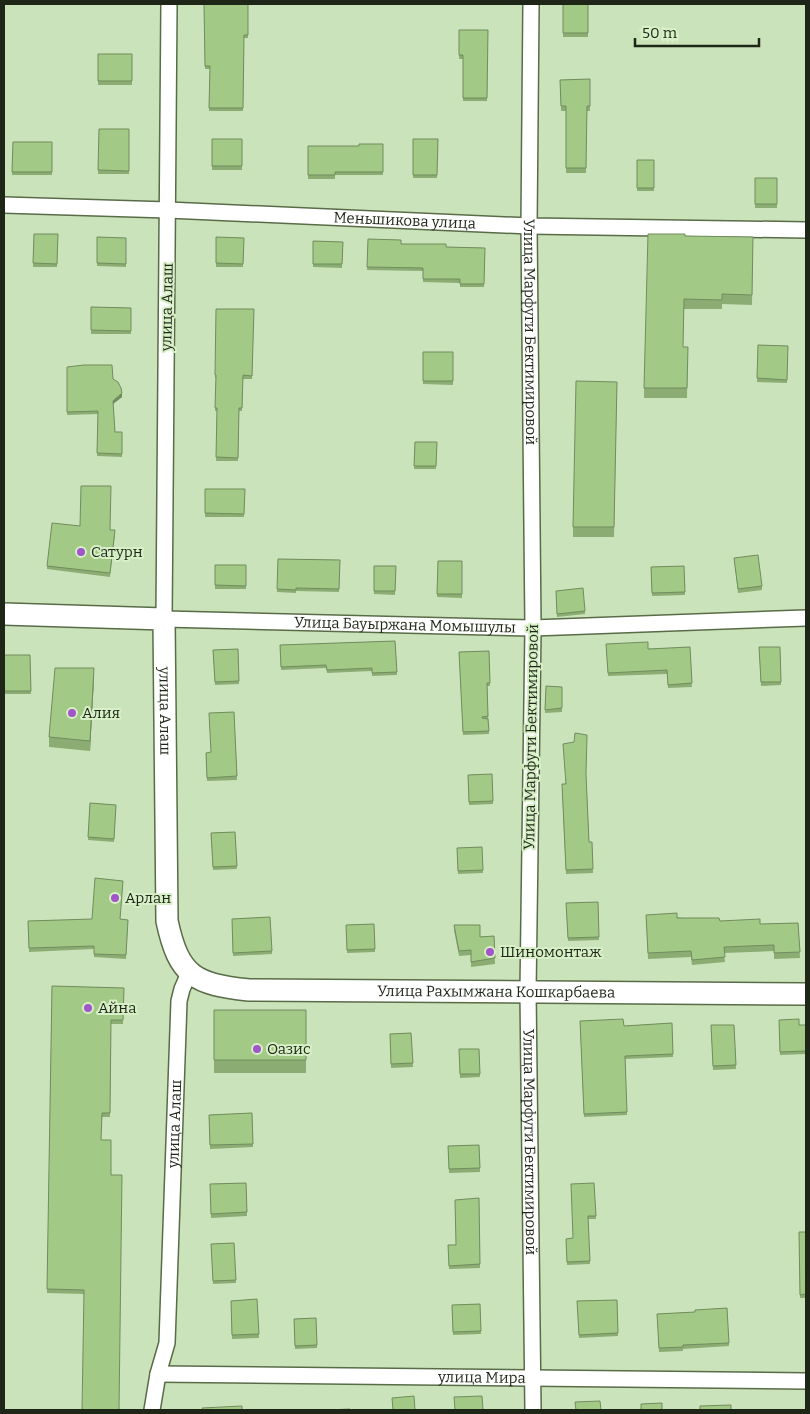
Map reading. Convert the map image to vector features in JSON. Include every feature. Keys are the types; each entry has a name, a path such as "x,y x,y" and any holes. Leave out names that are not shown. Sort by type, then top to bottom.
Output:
{"street":[{"name":"улица Алаш","path":"152,1410 158,1374 167,1343 179,1002 189,973 179,961 171,941 167,921 164,619 169,4"},
{"name":"Улица Марфуги Бектимировой","path":"531,4 529,226 533,628 528,992 533,1410"},
{"name":"Меньшикова улица","path":"4,205 168,210 529,226 806,230"},
{"name":"Улица Бауыржана Момышулы","path":"4,614 533,628 806,618"},
{"name":"Улица Рахымжана Кошкарбаева","path":"189,973 201,981 223,988 249,990 806,994"},
{"path":"167,1343 177,1364 188,1374"},
{"name":"улица Мира","path":"158,1374 806,1380"}],"building":[{"path":"204,4 248,4 248,35 244,35 243,108 209,108 210,66 205,66"},
{"path":"563,4 588,4 588,33 563,33"},
{"path":"459,30 488,30 487,98 463,98 463,55 459,55"},
{"path":"98,54 132,54 132,81 98,81"},
{"path":"590,79 590,106 587,106 586,168 566,168 566,106 561,106 560,80"},
{"path":"99,129 129,129 129,171 98,170"},
{"path":"212,139 242,139 242,166 212,166"},
{"path":"413,139 438,139 437,175 413,175"},
{"path":"13,142 52,142 52,172 12,172"},
{"path":"359,144 383,144 383,172 335,172 335,175 308,175 308,146 359,146"},
{"path":"637,160 654,160 654,188 637,188"},
{"path":"755,178 777,178 777,204 755,204"},
{"path":"34,234 58,234 57,264 33,263"},
{"path":"648,234 753,237 752,295 722,294 722,300 684,299 683,347 688,347 687,388 644,388"},
{"path":"97,237 126,238 126,264 97,263"},
{"path":"216,237 244,238 243,264 216,263"},
{"path":"368,239 401,240 401,244 446,244 446,247 485,248 484,284 460,284 460,279 423,279 423,268 367,267"},
{"path":"313,241 343,242 342,264 313,264"},
{"path":"91,307 131,308 131,331 91,330"},
{"path":"216,309 254,309 252,376 243,375 242,408 239,408 238,458 216,457"},
{"path":"758,345 788,346 787,380 757,378"},
{"path":"423,352 453,352 453,381 423,381"},
{"path":"112,365 113,379 118,382 122,393 113,401 115,432 122,432 122,454 97,453 98,411 67,412 67,367"},
{"path":"576,381 617,382 614,527 573,527"},
{"path":"415,442 437,442 436,466 414,466"},
{"name":"Сатурн","path":"81,486 111,486 110,530 115,530 110,573 47,566 52,523 80,526"},
{"path":"205,489 245,489 244,514 205,513"},
{"path":"758,555 762,586 738,589 734,558"},
{"path":"278,559 340,560 339,589 277,589"},
{"path":"438,561 462,561 462,594 437,594"},
{"path":"215,565 246,565 246,586 215,585"},
{"path":"374,566 396,566 395,591 374,591"},
{"path":"684,566 685,592 652,593 651,567"},
{"path":"583,588 585,611 557,614 556,591"},
{"path":"395,641 397,672 372,673 372,668 327,670 326,665 281,667 280,645"},
{"path":"648,642 648,649 690,647 692,683 668,685 667,670 608,673 606,644"},
{"path":"759,647 780,647 781,682 761,682"},
{"path":"238,649 239,681 215,682 213,650"},
{"path":"489,651 490,683 487,683 488,716 482,718 488,719 489,731 463,732 459,652"},
{"path":"4,655 30,655 31,691 4,691"},
{"name":"Алия","path":"55,668 94,668 90,741 49,737"},
{"path":"546,686 562,687 562,708 545,710"},
{"path":"234,712 237,776 207,778 206,753 211,752 209,713"},
{"path":"575,733 587,735 586,774 589,842 592,842 593,869 566,870 562,784 566,784 563,744 574,742"},
{"path":"492,774 493,801 469,802 468,775"},
{"path":"90,803 116,805 114,839 88,837"},
{"path":"235,832 237,866 213,867 211,833"},
{"path":"482,847 483,870 458,871 457,848"},
{"path":"95,878 123,881 120,919 128,920 126,955 94,954 94,946 29,948 28,921 92,919"},
{"path":"598,902 599,937 568,938 566,903"},
{"path":"677,913 677,918 719,918 720,921 760,919 760,924 798,923 800,952 774,953 774,945 724,947 725,957 692,960 691,951 648,953 646,915"},
{"path":"270,917 272,951 233,953 232,919"},
{"path":"374,924 375,949 347,950 346,925"},
{"path":"454,925 480,925 480,937 494,936 495,958 471,962 471,950 459,951"},
{"path":"52,986 124,988 123,1020 111,1020 110,1113 102,1113 101,1140 111,1140 111,1175 122,1175 119,1410 82,1410 84,1290 47,1289"},
{"path":"214,1010 306,1010 306,1060 214,1060"},
{"path":"623,1019 624,1026 672,1023 673,1054 625,1056 627,1112 584,1114 580,1021"},
{"path":"799,1019 799,1025 806,1025 806,1051 780,1052 779,1020"},
{"path":"711,1025 734,1025 736,1065 713,1066"},
{"path":"411,1033 413,1063 391,1064 390,1034"},
{"path":"459,1049 479,1049 480,1074 460,1074"},
{"path":"252,1113 253,1144 210,1145 209,1115"},
{"path":"479,1145 480,1168 449,1169 448,1146"},
{"path":"246,1183 247,1212 211,1214 210,1184"},
{"path":"594,1183 596,1216 588,1216 590,1261 567,1262 566,1239 573,1238 571,1184"},
{"path":"479,1198 480,1264 449,1266 448,1245 456,1245 455,1200"},
{"path":"799,1232 806,1232 806,1294 800,1295"},
{"path":"234,1243 236,1280 213,1281 211,1244"},
{"path":"257,1299 259,1334 232,1335 231,1301"},
{"path":"617,1300 618,1333 579,1335 577,1301"},
{"path":"480,1304 481,1331 453,1332 452,1305"},
{"path":"727,1308 729,1343 659,1348 657,1314"},
{"path":"316,1318 317,1345 295,1346 294,1319"},
{"path":"414,1396 415,1410 393,1410 392,1398"},
{"path":"482,1396 483,1410 455,1410 454,1397"},
{"path":"600,1401 601,1410 576,1410 575,1402"},
{"path":"662,1403 662,1410 641,1410 641,1404"},
{"path":"731,1405 731,1410 700,1410 700,1406"},
{"path":"242,1406 242,1410 203,1410 202,1408"}],"place":[{"name":"Сатурн","path":"81,552"},
{"name":"Алия","path":"72,713"},
{"name":"Арлан","path":"115,898"},
{"name":"Шиномонтаж","path":"490,952"},
{"name":"Айна","path":"88,1008"},
{"name":"Оазис","path":"257,1049"}]}
